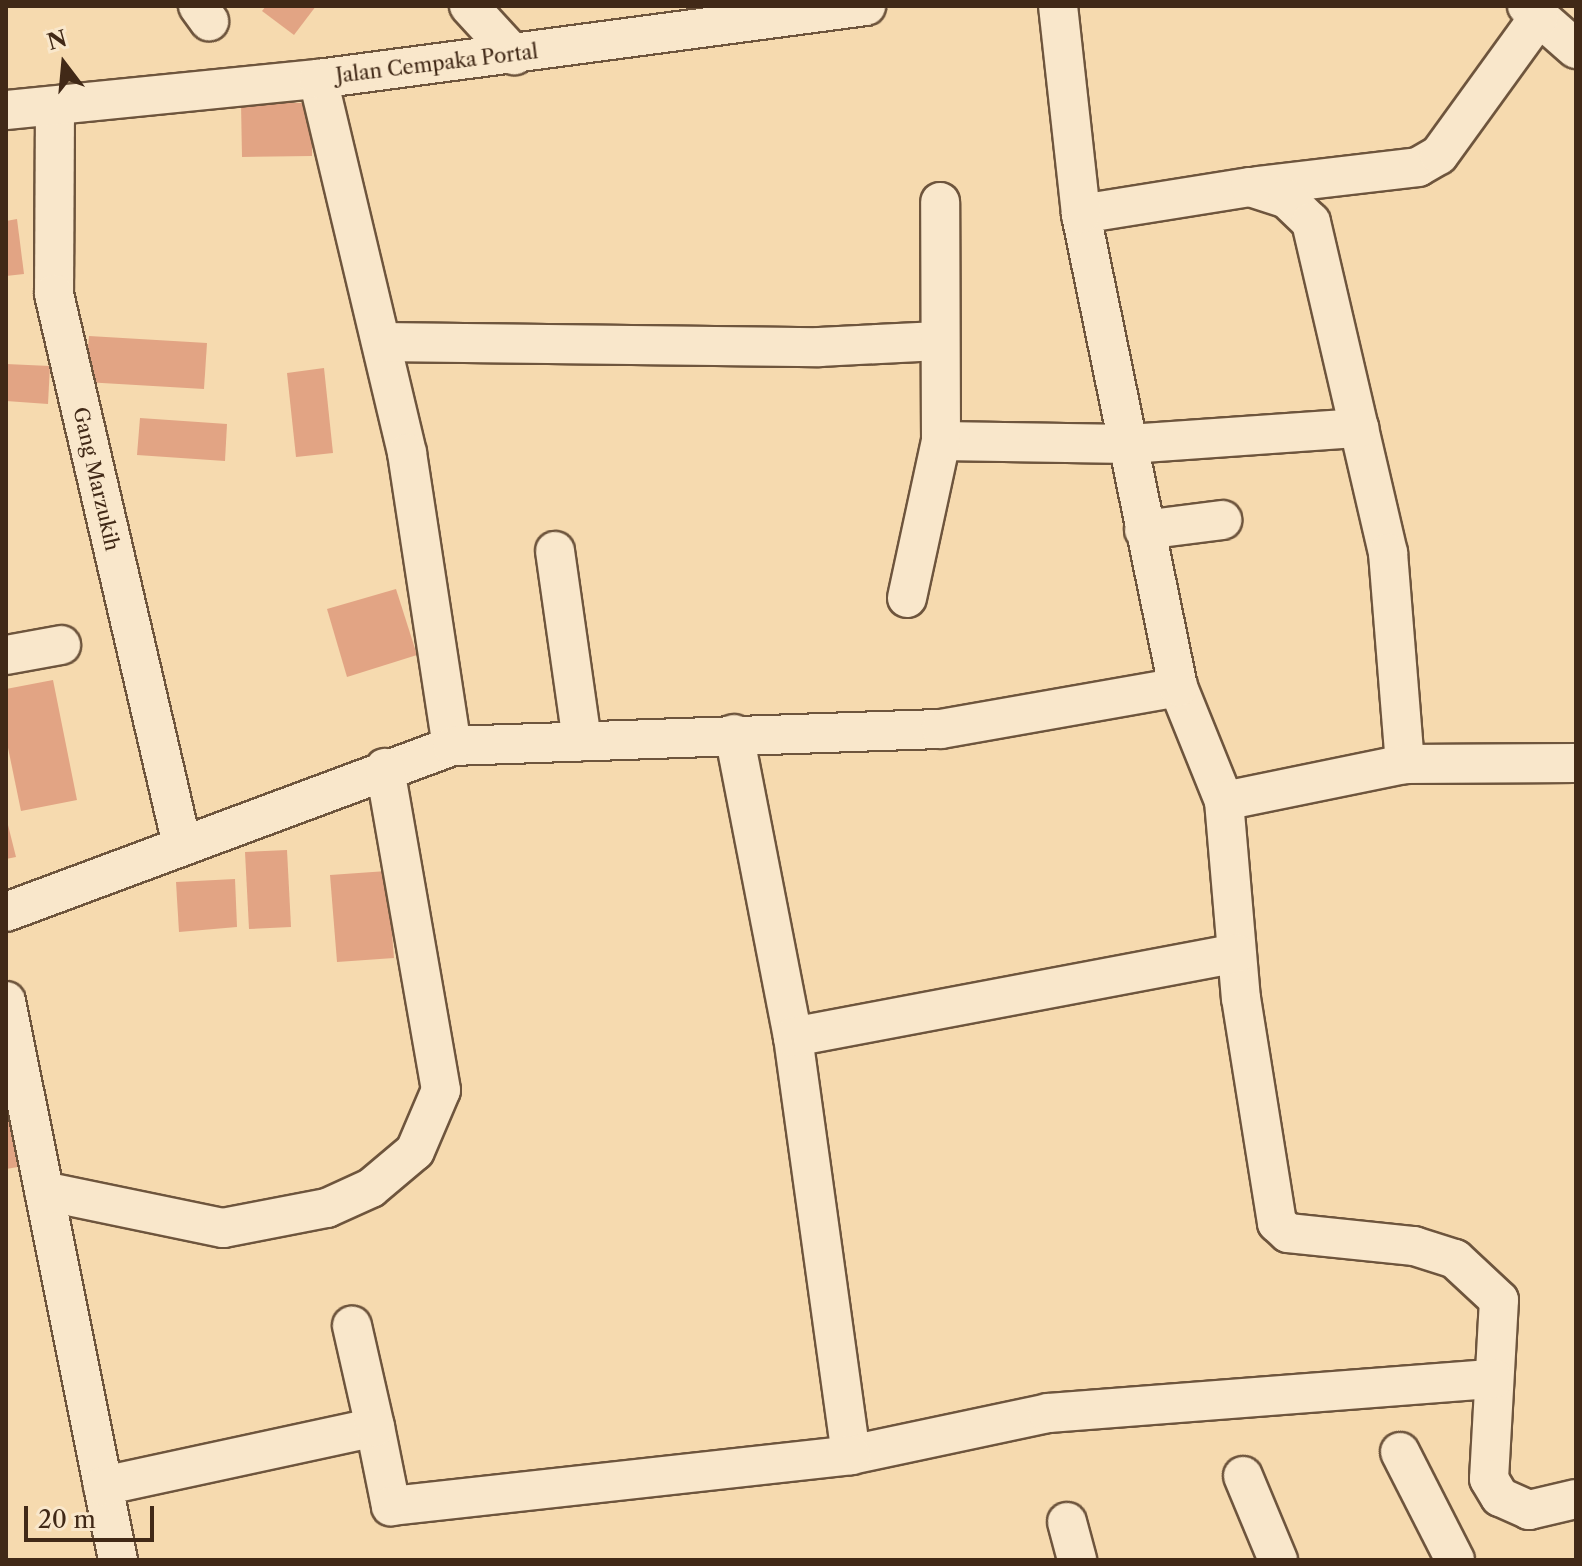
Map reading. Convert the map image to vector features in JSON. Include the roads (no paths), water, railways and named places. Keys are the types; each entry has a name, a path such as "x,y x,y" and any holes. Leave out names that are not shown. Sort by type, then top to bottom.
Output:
{"street":[{"path":"469,6 514,55"},
{"name":"Jalan Cempaka Portal","path":"6,110 318,79 514,55 717,16 866,6"},
{"path":"1058,6 1081,214 1144,530 1178,687 1224,801 1236,953 1277,1223 1288,1233 1347,1244 1391,1243 1455,1259 1499,1300 1489,1479 1500,1497 1529,1510 1576,1499"},
{"path":"1081,214 1250,187 1418,167 1439,155 1533,12 1576,49"},
{"path":"318,79 407,453 452,746"},
{"name":"Gang Marzukih","path":"55,107 54,294 182,845"},
{"path":"1250,187 1287,199 1311,222 1388,553 1405,764"},
{"path":"907,598 941,441 940,202"},
{"path":"381,342 819,347 939,341"},
{"path":"941,441 1129,444 1359,428"},
{"path":"1144,530 1222,520"},
{"path":"555,551 582,741"},
{"path":"6,655 61,645"},
{"path":"6,912 385,768 452,746 941,729 1178,687"},
{"path":"734,734 793,1037 851,1455"},
{"path":"1224,801 1405,764 1576,763"},
{"path":"44,1191 223,1228 327,1208 371,1188 415,1151 441,1090 385,768"},
{"path":"793,1037 1236,953"},
{"path":"6,1001 118,1560"},
{"path":"352,1326 391,1506 851,1455 1048,1413 1494,1379"},
{"path":"103,1486 375,1427"},
{"path":"1400,1452 1455,1560"},
{"path":"1243,1476 1278,1560"},
{"path":"1067,1522 1077,1560"}]}
